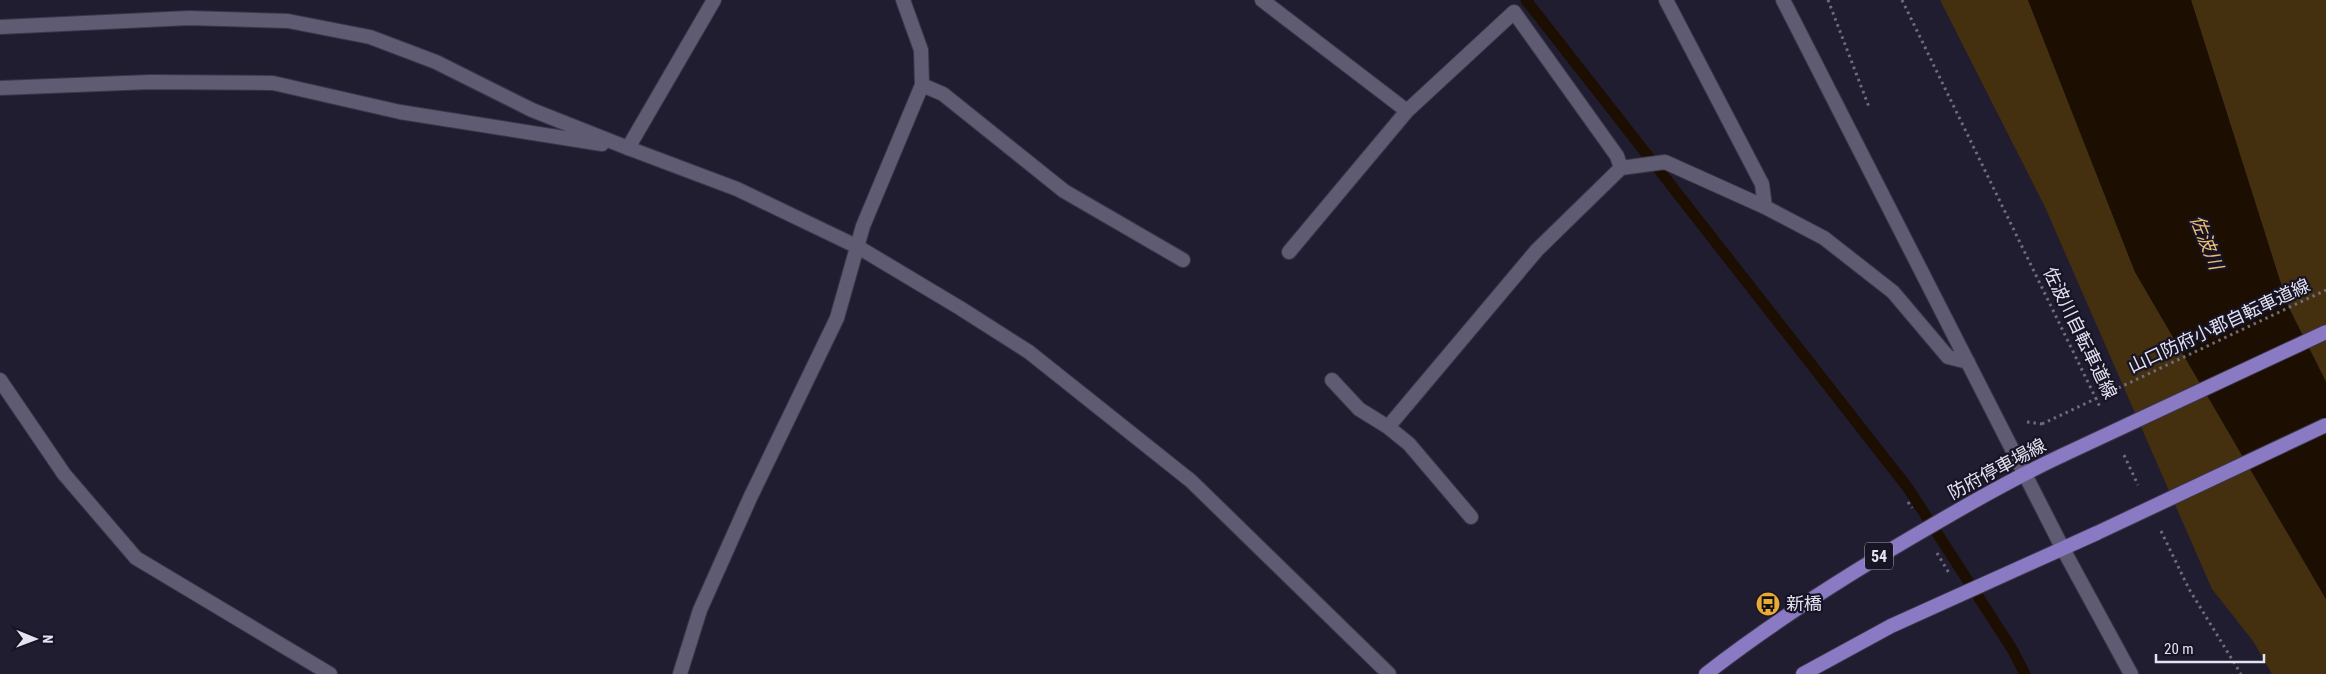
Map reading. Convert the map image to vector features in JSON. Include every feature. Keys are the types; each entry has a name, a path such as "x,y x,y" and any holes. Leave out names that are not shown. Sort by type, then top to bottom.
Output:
{"main road":[{"name":"防府停車場線","path":"1706,674 1741,647 1882,554 2025,472 2326,332"},
{"path":"1803,674 1890,626 2063,549 2326,425"}],"street":[{"path":"628,148 714,0"},
{"path":"680,674 704,601 750,498 837,318 863,226 922,85 921,50 903,0"},
{"path":"1262,0 1407,112"},
{"path":"1666,0 1762,184 1765,207"},
{"path":"1783,0 2063,549 2131,674"},
{"path":"1289,252 1407,112 1514,12 1617,156 1620,168"},
{"path":"0,27 188,18 288,21 370,37 428,59 532,110 737,190 858,247 1029,352 1191,481 1389,674"},
{"path":"0,88 150,82 273,83 400,112 628,148"},
{"path":"922,85 943,94 1064,191 1182,260"},
{"path":"1388,427 1537,250 1620,168 1665,162 1765,207 1824,238 1893,292 1948,357 1968,362"},
{"path":"0,380 64,474 136,558 330,674"},
{"path":"1332,380 1358,409 1388,427 1408,444 1471,517"}],"path":[{"path":"1828,0 1870,109"},
{"name":"佐波川自転車道線","path":"1902,0 2105,417"},
{"name":"山口防府小郡自転車道線","path":"2042,424 2326,290"},
{"path":"2123,453 2140,487"},
{"path":"1908,502 1913,510"},
{"path":"2160,530 2189,589 2241,674"},
{"path":"1936,552 1950,576"}],"shaded area":[{"path":"1940,0 2028,0 2135,272 2326,599 2326,674 2272,674 2253,641 2212,589 2045,207"},
{"path":"2191,0 2326,0 2326,382 2288,306"}],"water":[{"name":"佐波川","path":"2028,0 2191,0 2288,306 2326,382 2326,599 2135,272"}],"waterway":[{"path":"1526,0 1908,488 2012,649 2025,674"}],"place":[{"name":"新橋","path":"1768,604"}]}
